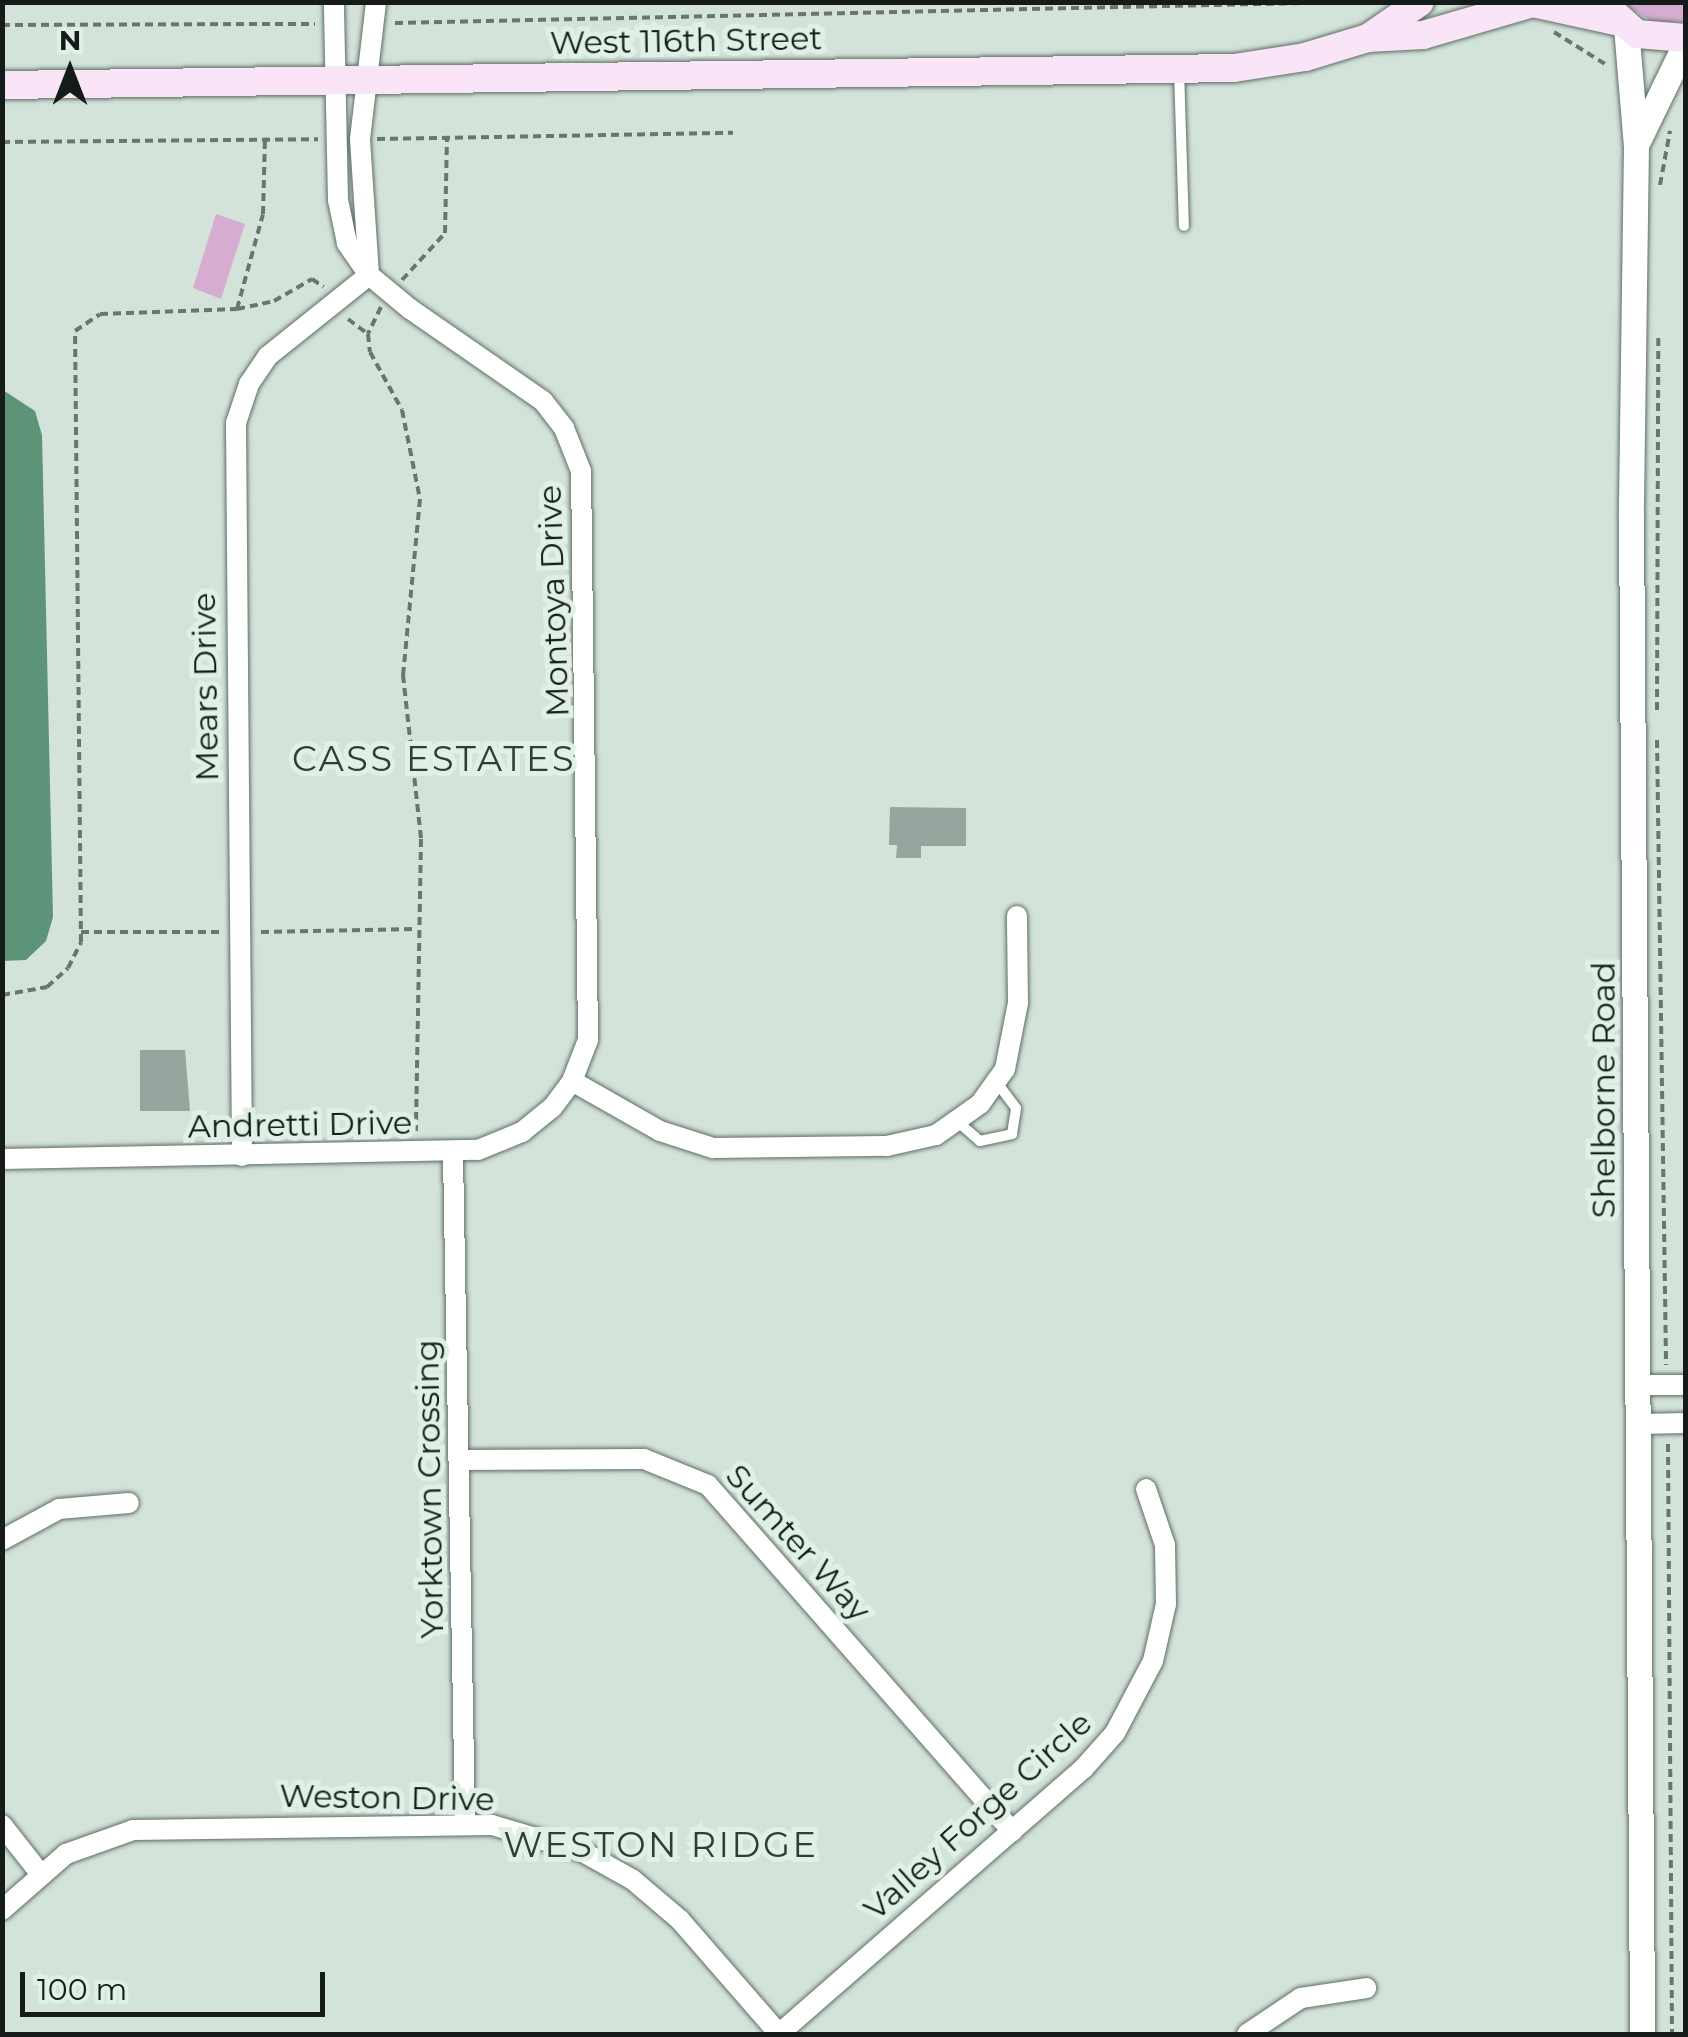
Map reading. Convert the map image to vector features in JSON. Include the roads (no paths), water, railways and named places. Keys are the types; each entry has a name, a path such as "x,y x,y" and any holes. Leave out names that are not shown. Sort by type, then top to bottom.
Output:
{"main road":[{"name":"West 116th Street","path":"1368,38 1420,2"},
{"name":"West 116th Street","path":"2,85 1262,65 1368,38 1423,36 1533,2 1617,17 1650,38 1686,40"}],"street":[{"name":"Montoya Drive","path":"334,2 339,216 370,276 543,401 581,471 590,1002 588,1040 572,1081"},
{"path":"370,276 360,148 376,2"},
{"name":"Shelborne Road","path":"1617,17 1636,145 1631,477 1642,2034"},
{"name":"Shelborne Road","path":"1636,145 1686,40"},
{"name":"Mears Drive","path":"242,1156 236,423 248,384 268,356 370,276"},
{"path":"572,1081 660,1131 713,1148 887,1146 918,1141 958,1122 997,1084 1016,1024 1017,916"},
{"name":"Andretti Drive","path":"2,1160 453,1154 522,1132 572,1081"},
{"name":"Yorktown Crossing","path":"453,1154 465,1823"},
{"path":"1638,1385 1676,1385"},
{"path":"1639,1424 1677,1423"},
{"name":"Sumter Way","path":"460,1460 644,1459 708,1484 1012,1831"},
{"name":"Valley Forge Circle","path":"779,2034 1100,1753 1152,1660 1167,1564 1146,1489"},
{"path":"2,1540 60,1509 129,1502"},
{"name":"Weston Drive","path":"2,1910 39,1872 85,1844 133,1830 465,1823 556,1842 633,1880 691,1931 779,2034"},
{"path":"2,1825 39,1872"},
{"path":"1246,2034 1301,1998 1366,1988"}],"lane":[{"path":"1179,69 1184,226"},
{"path":"958,1122 980,1141 1012,1134 1018,1116 997,1084"}],"district":[{"name":"CASS ESTATES","path":"434,759"},
{"name":"WESTON RIDGE","path":"661,1845"}]}
